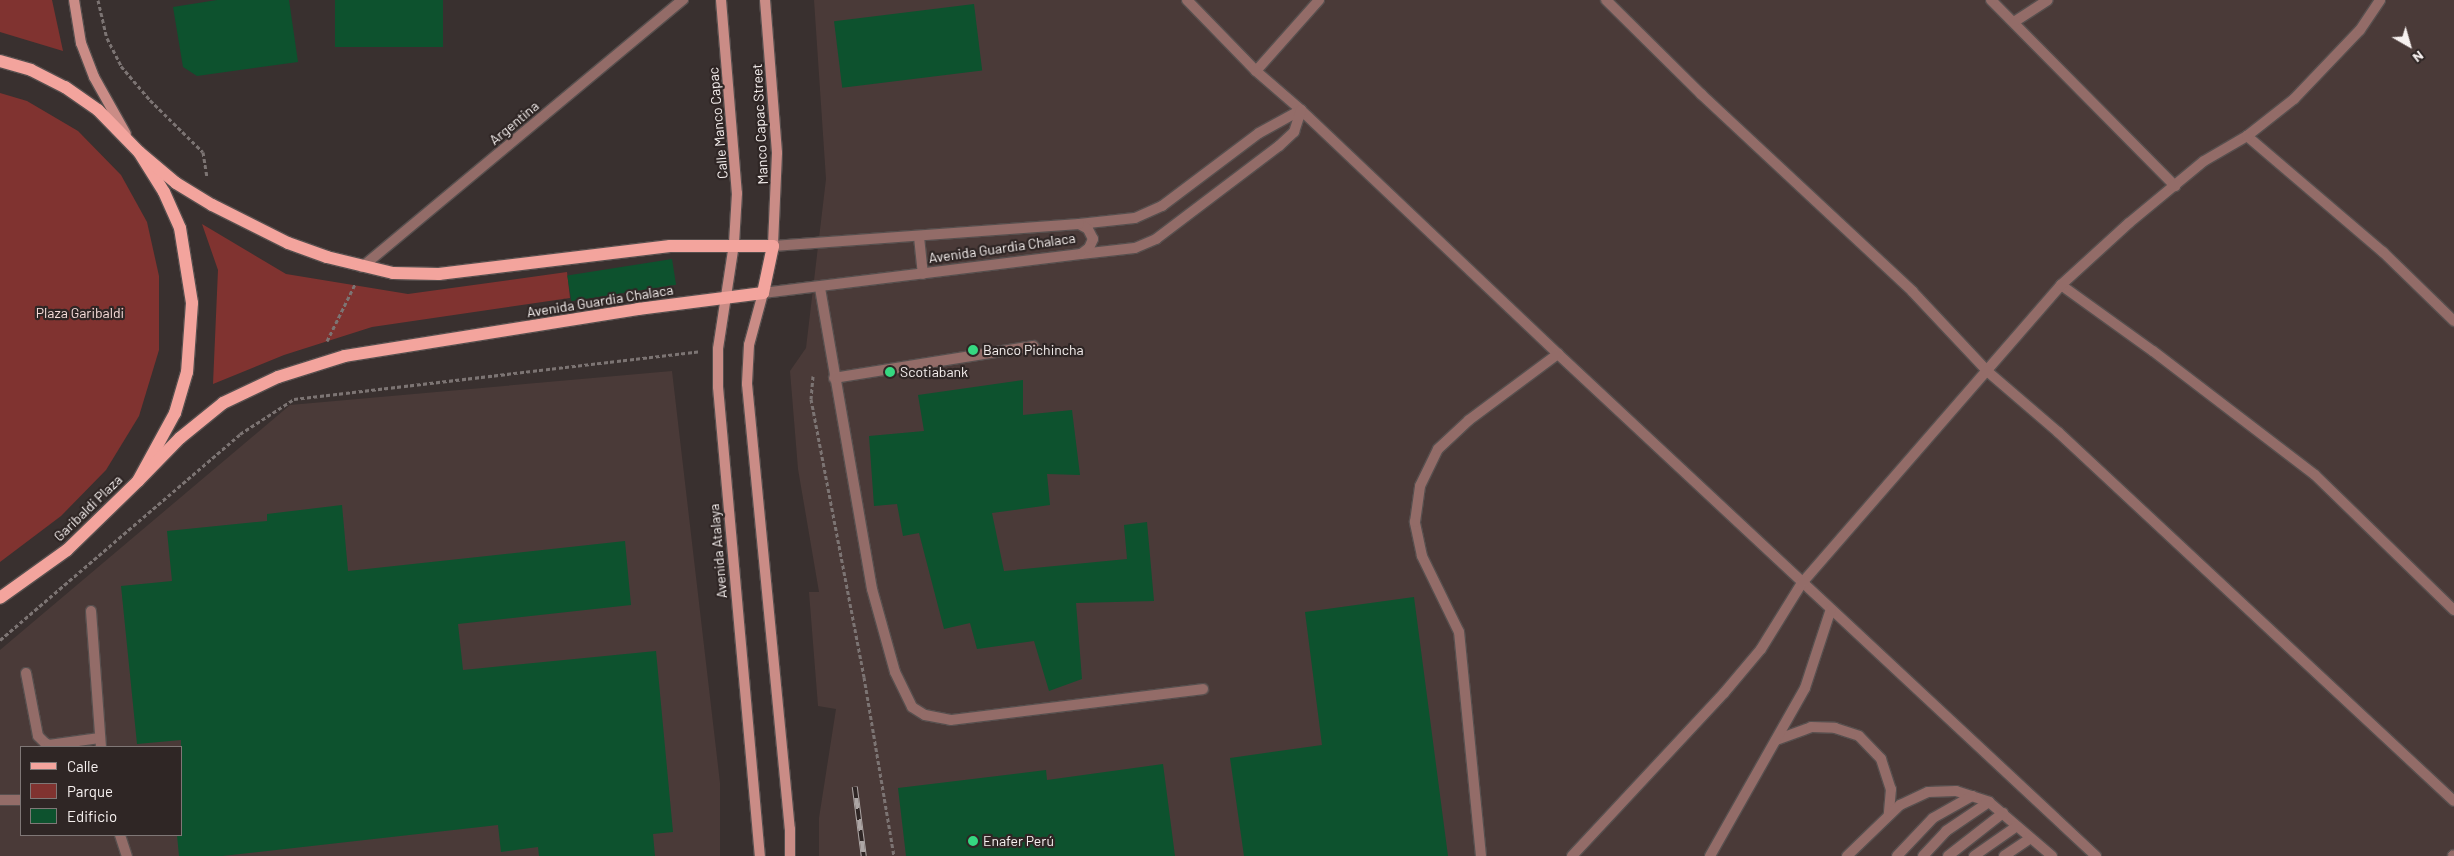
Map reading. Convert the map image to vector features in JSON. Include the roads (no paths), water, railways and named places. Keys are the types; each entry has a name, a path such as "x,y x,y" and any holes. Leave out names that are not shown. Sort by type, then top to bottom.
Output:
{"main road":[{"path":"74,0 81,43 94,77 135,147"},
{"name":"Calle Manco Capac","path":"721,0 737,184 734,244"},
{"name":"Manco Capac Street","path":"765,0 777,153 773,246"},
{"name":"Garibaldi Plaza","path":"0,61 31,70 65,87 98,110 135,147 164,192 180,228 192,303 187,372 175,412 138,481 68,550 0,598"},
{"name":"Avenida Guardia Chalaca","path":"135,147 176,183 212,205 288,243 362,267 393,273 439,274 670,246 734,244 773,246"},
{"name":"Avenida Atalaya","path":"734,244 718,349 718,388 760,856"},
{"path":"773,246 749,346 747,384 790,830 790,856"},
{"name":"Avenida Guardia Chalaca","path":"138,481 180,438 223,403 278,377 315,365 381,350 763,293"}],"street":[{"name":"Argentina","path":"362,267 683,0"},
{"path":"1187,0 1256,72 1301,110 1802,583 2096,856"},
{"path":"1256,72 1319,0"},
{"path":"1606,0 1701,94 1912,291 1988,371 2058,432 2454,801"},
{"path":"1991,0 2175,186"},
{"path":"2014,22 2048,0"},
{"path":"1572,856 1724,693 1761,649 1802,583 2061,285 2204,161 2247,136 2294,99 2360,30 2380,0"},
{"path":"1079,224 1135,218 1162,206 1259,133 1301,110"},
{"path":"1081,254 1135,248 1156,239 1279,146 1294,132 1301,110"},
{"path":"2247,136 2383,252 2454,320"},
{"name":"Avenida Guardia Chalaca","path":"763,293 820,288 1081,254 1089,248 1093,239 1088,230 1079,224 773,246"},
{"path":"919,237 923,274"},
{"path":"2061,285 2153,351 2314,475 2454,610"},
{"path":"820,288 834,378 872,588 895,672 912,707 925,715 952,720 1203,689"},
{"path":"834,378 1033,346"},
{"path":"1480,856 1459,632 1422,556 1415,522 1420,486 1438,449 1469,420 1558,354"},
{"path":"1710,856 1805,688 1831,609"},
{"path":"26,673 38,736 45,743 49,746 101,742 91,611"},
{"path":"1776,740 1811,727 1835,728 1859,736 1881,759 1891,789 1889,814"},
{"path":"1848,856 1900,805 1928,792 1956,791 1989,802 2031,838 2046,854"},
{"path":"1897,856 1933,818 1972,796"},
{"path":"0,800 20,800"},
{"path":"1923,856 1946,831 1989,802"},
{"path":"1948,856 2003,813"},
{"path":"1974,856 2017,826"},
{"path":"120,836 127,856"},
{"path":"2004,856 2031,838"}],"railway":[{"path":"855,787 864,856"}],"place":[{"name":"Banco Pichincha","path":"973,350"},
{"name":"Scotiabank","path":"890,372"},
{"name":"Enafer Perú","path":"973,841"}],"park label":[{"name":"Plaza Garibaldi","path":"80,313"}]}
